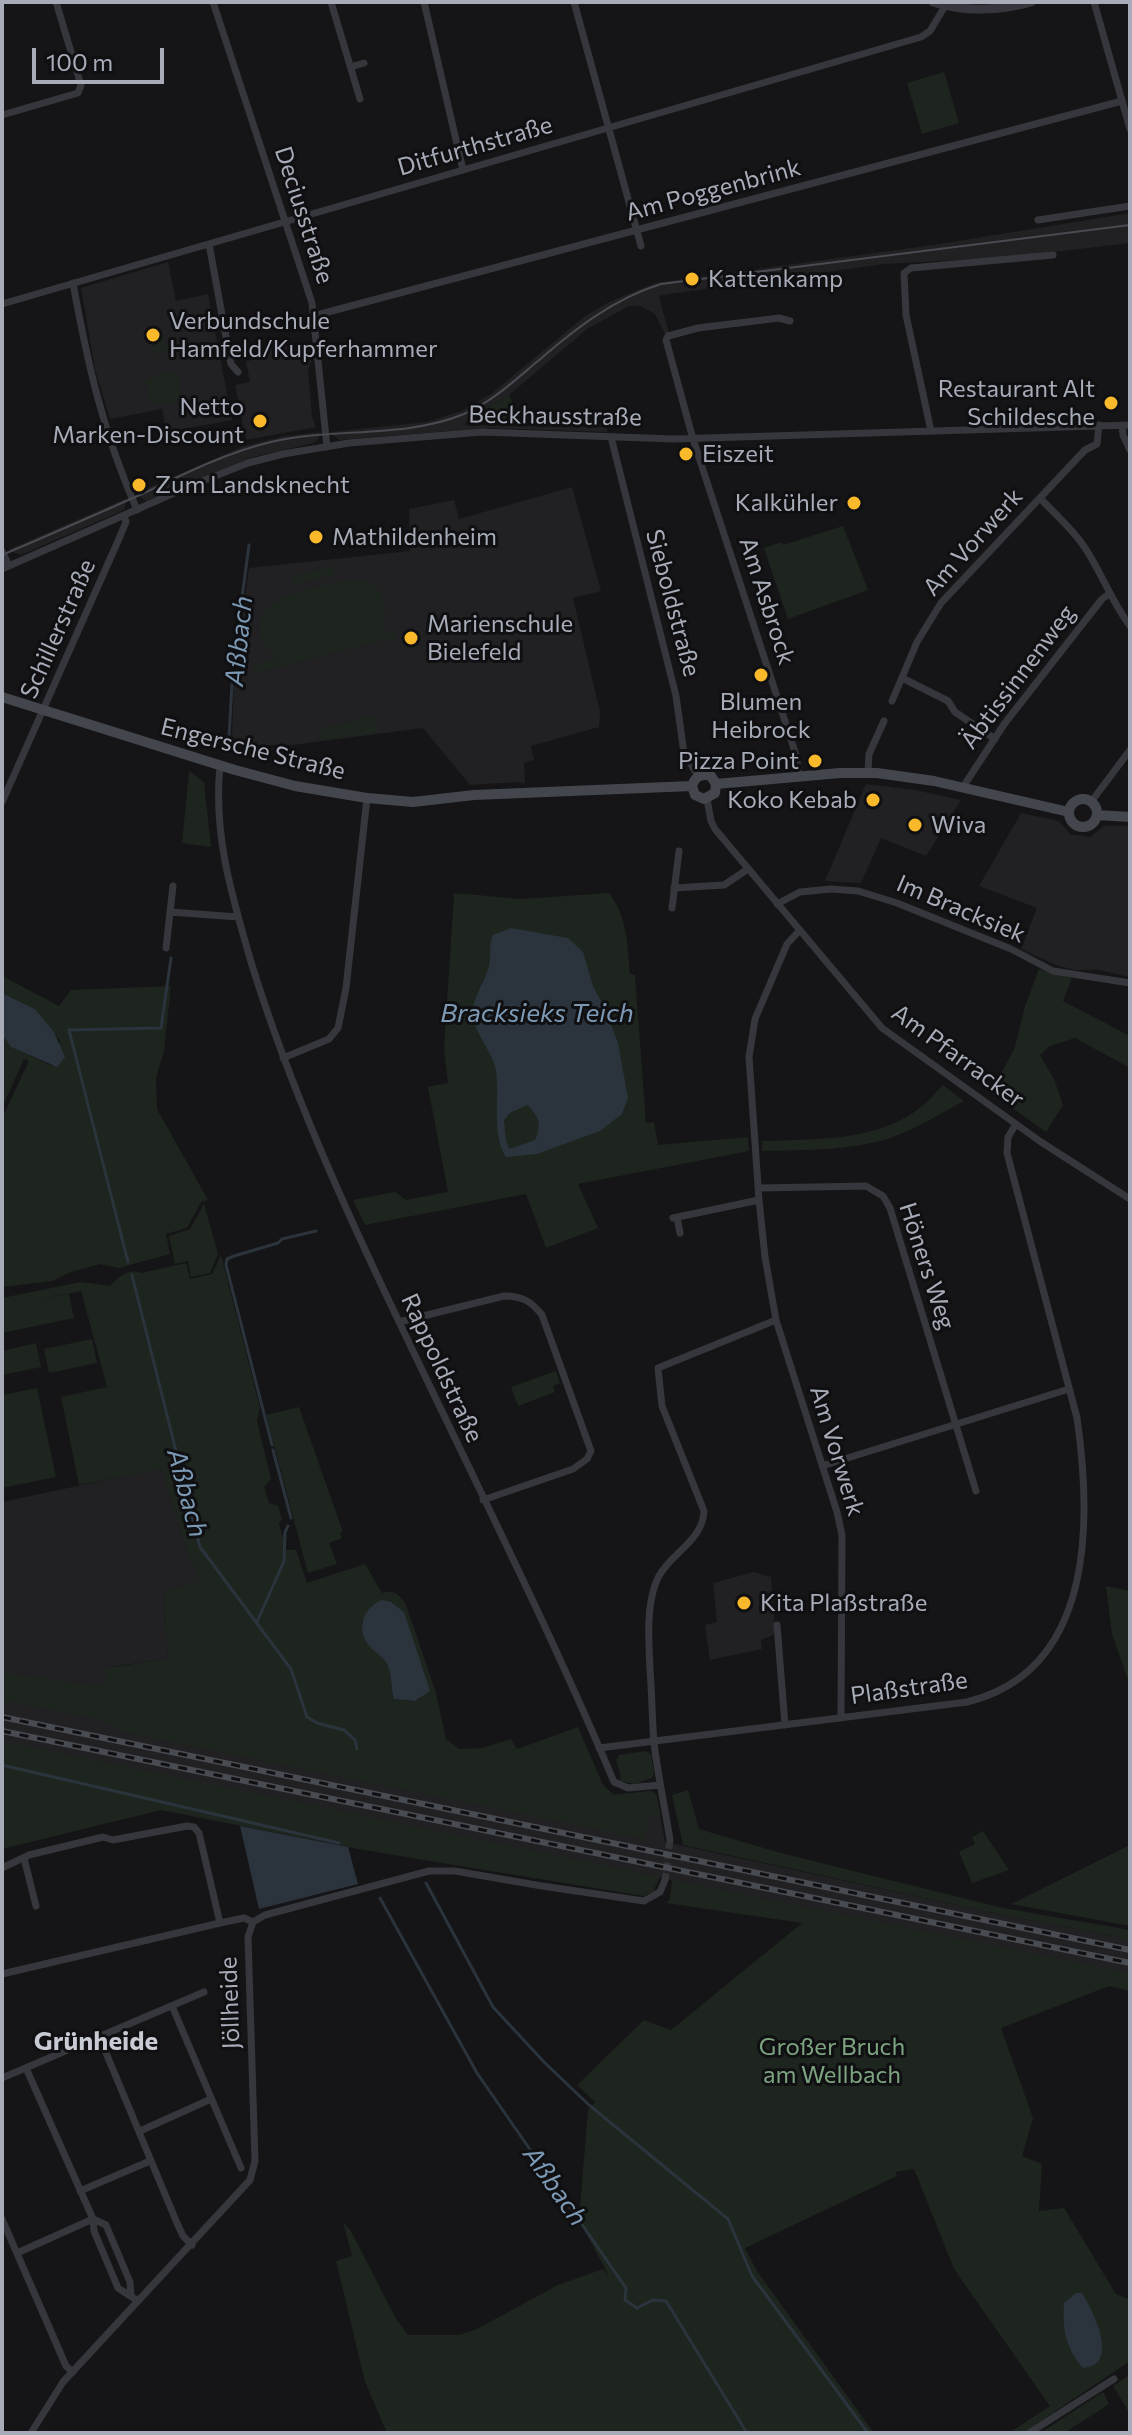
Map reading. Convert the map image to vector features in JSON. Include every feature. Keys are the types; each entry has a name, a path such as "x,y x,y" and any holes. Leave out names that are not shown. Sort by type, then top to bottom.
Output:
{"main road":[{"name":"Engersche Straße","path":"2,697 220,766 295,786 367,798 413,802 446,797 695,781"},
{"path":"716,784 715,793 707,799 698,797 695,781 707,775 716,784 868,772 963,787 1069,812"},
{"path":"1077,800 1091,802 1096,807 1097,815 1093,823 1081,827 1070,820 1069,812 1077,800"},
{"path":"1097,815 1130,817"}],"street":[{"path":"2,115 78,93 81,85 56,2"},
{"name":"Deciusstraße","path":"213,2 312,303 327,447"},
{"path":"331,2 360,99"},
{"path":"424,2 463,170"},
{"path":"574,2 641,246"},
{"path":"933,2 980,9 1007,8 1031,2"},
{"path":"1094,2 1130,129"},
{"name":"Ditfurthstraße","path":"2,304 921,37 930,31 945,6"},
{"path":"351,67 364,63"},
{"name":"Am Poggenbrink","path":"313,316 1122,101"},
{"path":"1038,220 1130,206"},
{"path":"209,244 231,364 238,372"},
{"path":"931,431 906,315 904,273 911,268 1053,255"},
{"path":"73,283 90,377 137,510"},
{"name":"Am Asbrock","path":"790,321 779,318 698,328 668,336 666,340 693,439 796,755 799,777"},
{"name":"Am Vorwerk","path":"892,701 917,642 941,603 1085,450 1097,444 1099,425"},
{"path":"1126,425 1123,435 1130,450"},
{"name":"Beckhausstraße","path":"5,567 248,463 327,447 482,432 693,439 1126,425"},
{"name":"Sieboldstraße","path":"611,437 676,696 684,753 695,781"},
{"path":"1040,498 1082,544 1130,626"},
{"name":"Schillerstraße","path":"2,802 118,541 126,522 124,515"},
{"path":"2,551 5,567"},
{"name":"Äbtissinnenweg","path":"963,787 995,739 1102,599 1109,594"},
{"path":"902,678 948,701 955,712 995,739"},
{"path":"868,772 869,754 884,721"},
{"path":"1091,802 1130,750"},
{"name":"Rappoldstraße","path":"220,766 217,803 220,843 238,917 283,1058 345,1209 614,1782 628,1788 660,1785"},
{"path":"283,1058 329,1039 338,1028 346,988 367,798"},
{"name":"Am Pfarracker","path":"707,799 715,829 882,1028 1016,1124 1130,1199"},
{"path":"672,908 679,851"},
{"path":"674,888 724,885 748,869"},
{"path":"166,948 173,886"},
{"name":"Im Bracksiek","path":"777,904 800,892 831,889 858,891 897,903 1011,949 1053,971 1130,983"},
{"path":"170,912 238,917"},
{"name":"Am Vorwerk","path":"799,931 787,944 755,1019 749,1057 759,1200 776,1320 842,1535 841,1718"},
{"name":"Plaßstraße","path":"599,1748 981,1698 1024,1676 1052,1645 1068,1614 1080,1559 1084,1522 1082,1452 1077,1418 1007,1153 1008,1137 1016,1124"},
{"name":"Höners Weg","path":"758,1188 866,1186 883,1196 890,1208 976,1491"},
{"path":"680,1233 675,1217 759,1200"},
{"path":"399,1322 504,1296 527,1299 542,1315 591,1451 587,1459 573,1469 483,1500"},
{"path":"670,1840 654,1741 648,1634 650,1604 656,1581 668,1563 698,1533 704,1521 704,1511 662,1406 658,1368 776,1320"},
{"path":"822,1466 1069,1389"},
{"path":"777,1625 785,1725"},
{"path":"2,1868 24,1858 103,1837 113,1840 194,1827 199,1833 220,1923"},
{"path":"24,1858 36,1906"},
{"name":"Jöllheide","path":"31,2433 56,2392 134,2298 192,2245 245,2187 254,2172 248,1937 253,1922 265,1915 429,1871 455,1871 644,1901 660,1892 665,1880"},
{"path":"2,1974 244,1918 253,1922"},
{"path":"2,2078 204,1992"},
{"path":"172,2006 241,2168"},
{"path":"99,2036 183,2236 192,2245"},
{"path":"26,2068 93,2219 94,2231 118,2288 134,2298"},
{"path":"140,2131 211,2099"},
{"path":"80,2191 150,2161"},
{"path":"2,2219 66,2366 73,2372"},
{"path":"17,2253 93,2219 106,2225 134,2298"},
{"path":"1029,2433 1114,2379"}],"shaded area":[{"path":"1130,213 1130,243 1011,257 884,264 662,295 659,297 669,333 665,334 655,314 641,306 629,306 587,329 509,395 469,418 465,425 607,427 607,432 485,428 339,440 330,432 427,422 461,411 491,394 585,316 609,302 655,283 940,244"},
{"name":"Verbundschule Hamfeld/Kupferhammer","path":"168,262 176,301 208,294 232,420 166,432 162,409 110,419 95,369 81,288"},
{"path":"310,343 311,362 308,370 312,416 316,427 246,440 235,385 250,382 246,361 260,359 260,350"},
{"path":"321,432 314,443 253,457 146,501 136,493 244,446 285,436"},
{"name":"Marienschule Bielefeld","path":"572,487 601,591 573,598 600,712 599,727 531,746 534,760 524,763 525,784 470,785 423,728 292,745 238,745 232,736 234,679 249,568 410,551 409,509 454,500 459,519"},
{"path":"127,498 124,510 21,555 8,550"},
{"path":"866,784 961,800 926,856 881,838 861,883 825,881"},
{"path":"1021,813 1059,821 1070,834 1090,837 1104,826 1130,826 1130,977 1099,970 1074,970 1021,949 1037,908 979,886"},
{"path":"162,1468 186,1548 202,1582 164,1592 168,1659 109,1667 602,1796 651,1791 656,1794 665,1842 1012,1917 1130,1939 1130,1986 1004,1951 670,1900 672,1881 660,1877 644,1896 441,1863 348,1847 2,1768 2,1502"},
{"name":"Kita Plaßstraße","path":"754,1572 771,1577 773,1635 761,1640 762,1649 710,1660 705,1625 717,1622 713,1583"}],"green space":[{"path":"944,72 959,123 922,134 907,83"},
{"path":"160,325 168,350 154,354 147,329"},
{"path":"177,371 182,401 152,404 145,379"},
{"path":"509,395 520,419 467,421 469,418"},
{"path":"843,526 868,590 788,619 764,548"},
{"path":"333,566 335,574 294,585 291,577"},
{"path":"352,580 364,581 379,590 385,604 383,632 394,630 396,637 255,673 254,665 277,659 265,644 260,628 263,615 273,604 305,590"},
{"path":"375,715 376,733 321,740 318,730"},
{"path":"189,771 204,782 211,847 182,843"},
{"path":"454,893 522,899 609,893 620,912 630,974 635,975 646,1123 654,1122 658,1145 748,1137 749,1151 578,1184 598,1228 546,1248 526,1194 365,1225 353,1200 395,1192 406,1200 448,1192 428,1087 448,1083 444,1048"},
{"path":"1039,969 1072,978 1063,1001 1130,1036 1130,1068 1075,1038 1050,1046 1040,1055 1054,1079 1063,1105 1046,1132 991,1093 1015,1047 1025,1006"},
{"path":"2,976 59,1006 71,990 171,986 164,1051 156,1078 157,1109 208,1200 201,1202 187,1228 166,1234 170,1254 119,1268 100,1264 52,1281 2,1287 2,1118 29,1061 24,1059 2,1108 2,1034 12,1047 52,1066 60,1041 35,1009 2,993"},
{"path":"943,1085 964,1101 898,1135 849,1147 762,1151 762,1141 845,1136 885,1127 921,1107"},
{"path":"204,1204 218,1254 210,1273 191,1277 188,1261 175,1264 169,1236 190,1229"},
{"path":"221,1255 260,1407 257,1421 271,1479 264,1487 269,1503 278,1506 286,1550 296,1550 307,1583 365,1564 382,1593 396,1593 406,1605 436,1693 446,1739 459,1749 482,1748 511,1739 517,1749 578,1727 603,1785 614,1795 651,1791 656,1794 661,1816 650,1814 645,1839 123,1732 97,1719 2,1700 2,1672 105,1687 106,1668 168,1659 164,1592 201,1581 186,1548 162,1469 79,1485 61,1397 107,1387 81,1291 34,1301 69,1294 74,1318 2,1333 2,1298 81,1282 110,1286 127,1273 186,1263 190,1279 212,1274","holes":["391,1602 404,1612 420,1699 411,1701 394,1699 387,1665 366,1639 362,1628 362,1621"]},
{"path":"92,1339 97,1363 49,1373 44,1349"},
{"path":"36,1343 41,1367 2,1375 2,1351"},
{"path":"556,1371 560,1383 553,1386 555,1392 518,1406 511,1387"},
{"path":"37,1388 56,1477 2,1488 2,1395"},
{"path":"299,1407 343,1532 340,1533 342,1538 329,1543 337,1564 308,1573 266,1415"},
{"path":"1106,1586 1130,1591 1130,1686 1112,1634"},
{"path":"2,1741 660,1877 653,1892 644,1896 348,1847 161,1810 2,1849"},
{"path":"645,1751 651,1754 652,1778 635,1784 619,1781 621,1777 616,1760 619,1755"},
{"path":"688,1790 699,1829 781,1853 1003,1908 1130,1930 1130,1939 1012,1917 683,1845 672,1795"},
{"path":"983,1831 1009,1870 972,1883 959,1852 975,1844 972,1837"},
{"path":"1130,1845 1130,1926 1011,1904"},
{"name":"Großer Bruch am Wellbach","path":"672,1880 1130,1973 1130,1991 1109,1986 1001,2028 1033,2118 1022,2156 1042,2164 1039,2211 1064,2208 1116,2294 1130,2300 1130,2361 1023,2433 1009,2433 1050,2406 954,2269 914,2169 895,2172 897,2176 745,2248 757,2271 874,2433 387,2433 365,2382 336,2261 352,2256 343,2222 351,2231 395,2317 408,2335 459,2335 475,2330 558,2285 603,2269 609,2276 579,2220 588,2110 595,2102 577,2085 644,2020 671,2030 802,1923 666,1903 670,1899"},
{"path":"1128,2376 1130,2381 1130,2414 1113,2386"},
{"path":"1103,2392 1109,2404 1064,2433 1040,2433"}],"water":[{"name":"Bracksieks Teich","path":"511,928 568,938 583,952 593,986 618,1043 628,1098 622,1114 600,1131 537,1154 506,1157 501,1148 497,1127 496,1071 474,1021 474,1006 489,966 493,935","holes":["527,1105 539,1125 535,1140 509,1149 504,1120 510,1113"]},
{"path":"2,993 35,1009 54,1032 65,1057 57,1067 11,1047 2,1034"},
{"path":"382,1600 391,1602 404,1612 430,1691 415,1701 394,1699 388,1665 371,1648 363,1634 366,1614"},
{"path":"240,1826 348,1847 358,1884 259,1909"},
{"path":"1076,2293 1082,2293 1101,2336 1100,2358 1094,2365 1083,2368 1069,2346 1064,2321 1064,2303"}],"waterway":[{"name":"Aßbach","path":"229,737 233,666 249,545"},
{"name":"Aßbach","path":"128,1262 69,1030 161,1028 171,958"},
{"path":"272,1445 227,1259 282,1239 316,1231"},
{"name":"Aßbach","path":"132,1275 200,1547 291,1669 307,1717 344,1730 355,1740 357,1749"},
{"path":"273,1450 291,1518"},
{"path":"257,1622 284,1561 288,1526"},
{"path":"2,1765 339,1843"},
{"path":"426,1883 493,2007 589,2105 728,2219 752,2276 868,2433"},
{"name":"Aßbach","path":"380,1898 477,2073 626,2288 625,2300 637,2308 653,2300 666,2301 747,2433"}],"tunnel":[{"path":"665,1880 670,1840"}],"tram line":[{"path":"2,555 237,452 295,438 417,427 464,414 503,390 595,316 643,290 661,284 1130,225"}],"railway":[{"path":"2,1717 1130,1950"},
{"path":"2,1731 1130,1963"}],"place":[{"name":"Kattenkamp","path":"692,279"},
{"name":"Verbundschule Hamfeld/Kupferhammer","path":"153,335"},
{"name":"Restaurant Alt Schildesche","path":"1111,403"},
{"name":"Netto Marken-Discount","path":"260,421"},
{"name":"Eiszeit","path":"686,454"},
{"name":"Zum Landsknecht","path":"139,485"},
{"name":"Kalkühler","path":"854,503"},
{"name":"Mathildenheim","path":"316,537"},
{"name":"Marienschule Bielefeld","path":"411,638"},
{"name":"Blumen Heibrock","path":"761,675"},
{"name":"Pizza Point","path":"815,761"},
{"name":"Koko Kebab","path":"873,800"},
{"name":"Wiva","path":"915,825"},
{"name":"Kita Plaßstraße","path":"744,1603"}],"district":[{"name":"Grünheide","path":"96,2041"}]}
